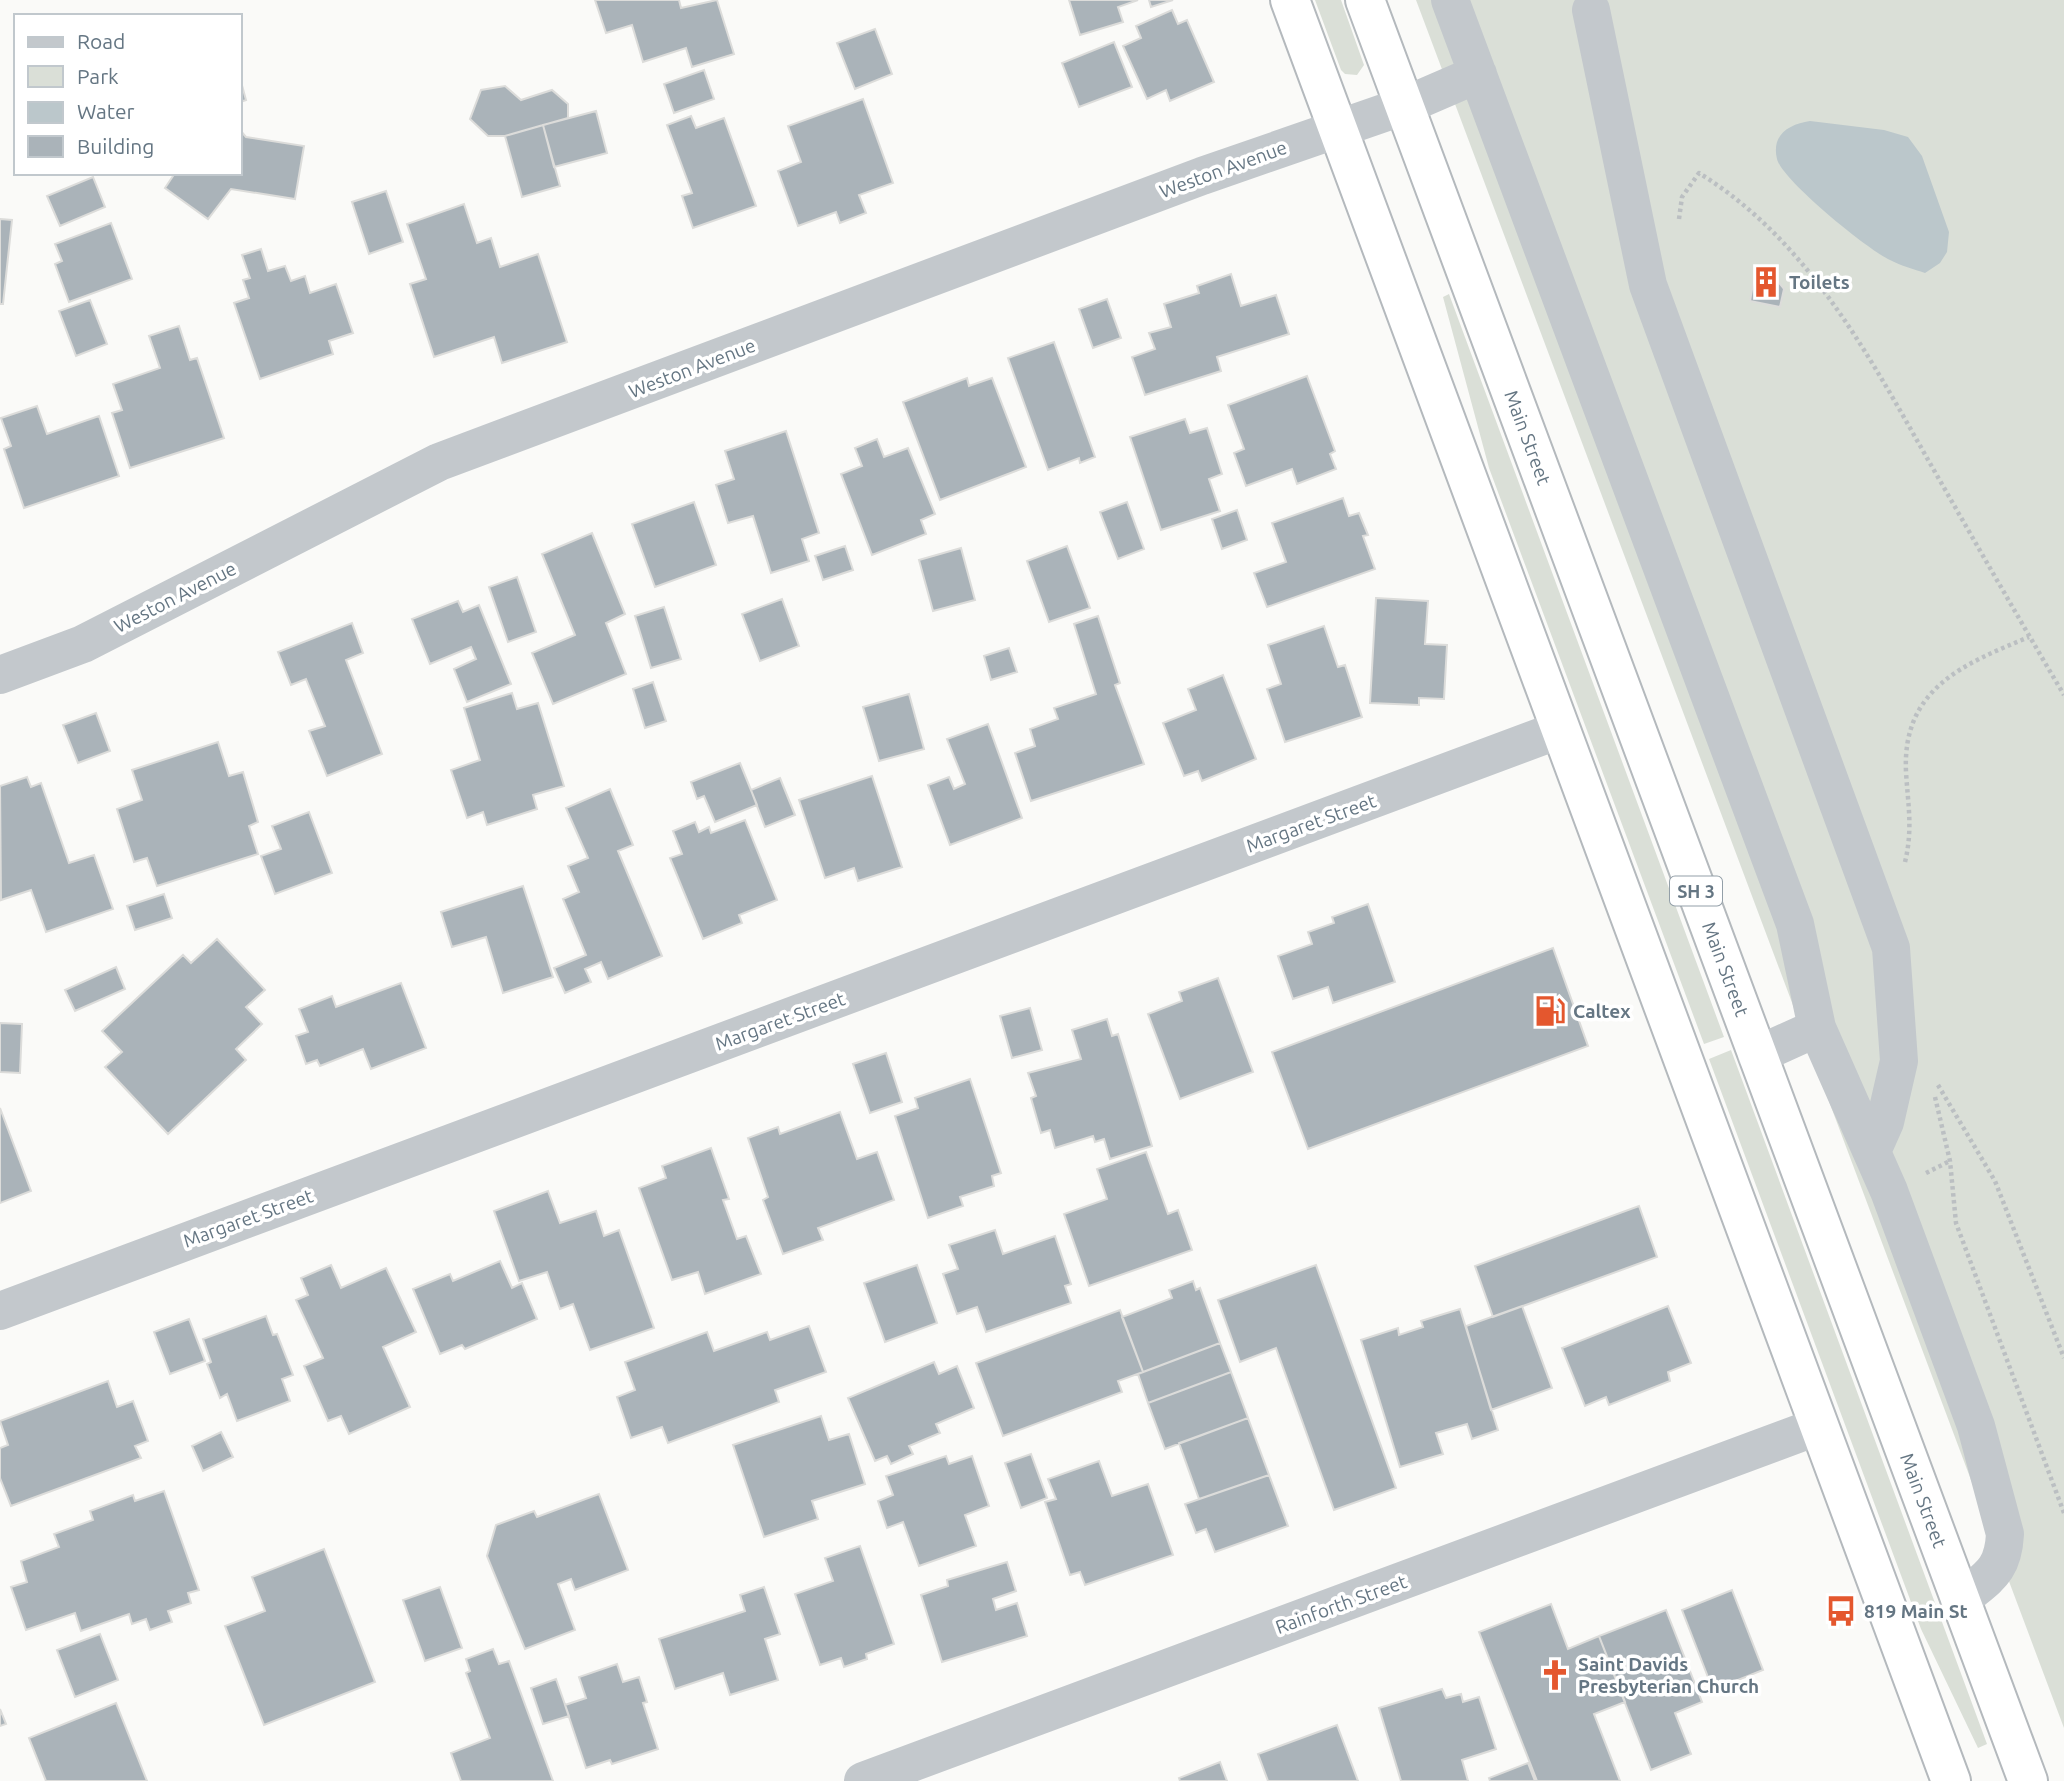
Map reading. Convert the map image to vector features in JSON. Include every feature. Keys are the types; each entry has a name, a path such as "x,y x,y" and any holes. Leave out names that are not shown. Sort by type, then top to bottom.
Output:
{"highway":[{"path":"1290,0 1951,1781"},
{"name":"Main Street","path":"1365,0 2028,1781"}],"street":[{"path":"1450,0 1795,924 1817,1028 1873,1149 1976,1426 2005,1534 1999,1567 1959,1601"},
{"path":"1591,10 1648,285 1891,948 1899,1060 1885,1122 1873,1149"},
{"name":"Weston Avenue","path":"0,675 83,644 439,463 1202,176 1404,106 1478,74"},
{"name":"Margaret Street","path":"0,1311 1559,730"},
{"path":"1757,1055 1817,1028"},
{"name":"Rainforth Street","path":"863,1781 1819,1426"}],"path":[{"path":"1682,197 1699,173 1737,196 1810,270 1871,357 2064,695"},
{"path":"1902,874 1912,834 1906,756 1913,725 1924,699 1944,678 1983,656 2029,637"},
{"path":"1935,1080 1995,1181 2064,1358"}],"green space":[{"path":"1315,0 1341,0 1364,65 1357,75 1345,74 1341,70"},
{"path":"1416,0 2064,0 2064,1728"},
{"path":"1449,294 1724,1037 1704,1044 1489,468 1443,297"},
{"path":"1731,1050 1987,1744 1978,1748 1921,1629 1709,1059"}],"water":[{"path":"1810,121 1884,130 1908,137 1922,156 1949,232 1947,252 1940,263 1925,273 1879,254 1809,198 1782,169 1776,150 1780,137 1789,128"}],"building":[{"path":"595,0 679,0 681,8 717,0 734,54 692,67 686,48 643,62 632,25 606,33"},
{"path":"1069,0 1138,0 1118,7 1123,22 1080,35"},
{"path":"1149,0 1173,0 1151,7"},
{"path":"1172,10 1178,24 1187,20 1214,82 1170,101 1166,90 1147,99 1123,46 1141,38 1136,26"},
{"path":"875,29 892,74 855,89 837,43"},
{"path":"1114,42 1132,87 1079,107 1062,63"},
{"path":"704,70 714,99 674,113 664,84"},
{"path":"242,85 246,100 242,101"},
{"path":"505,86 521,100 552,90 568,104 568,118 505,136 488,136 470,119 481,90"},
{"path":"863,99 893,183 859,195 866,213 840,223 836,212 798,226 778,171 801,162 788,126"},
{"path":"596,111 607,153 554,167 543,125"},
{"path":"691,116 696,128 724,118 756,206 693,228 682,196 692,193 667,125"},
{"path":"543,125 560,186 522,197 505,136"},
{"path":"242,132 246,137 304,146 295,199 231,189 208,219 165,188 174,175 242,175"},
{"path":"93,177 105,207 60,226 47,196"},
{"path":"386,191 403,242 369,254 352,202"},
{"path":"464,204 477,243 491,238 500,267 538,254 567,342 502,363 494,337 434,357 410,284 426,279 407,224"},
{"path":"0,219 12,220 3,304 0,304"},
{"path":"111,223 132,279 69,302 55,264 62,261 55,244"},
{"path":"261,249 268,271 285,266 291,281 305,276 310,293 336,284 353,333 329,341 333,354 260,379 234,303 249,298 243,280 250,278 242,255"},
{"name":"Toilets","path":"1755,272 1773,275 1784,289 1780,307 1750,301"},
{"path":"1231,274 1241,306 1276,295 1289,334 1217,357 1221,371 1145,395 1132,357 1155,349 1149,333 1171,327 1164,304 1199,293 1197,286"},
{"path":"1107,299 1121,338 1093,348 1079,309"},
{"path":"90,300 107,344 76,356 59,311"},
{"path":"179,326 190,360 197,358 224,438 130,468 112,413 122,410 113,384 160,368 149,336"},
{"path":"1054,342 1095,457 1080,463 1079,458 1048,470 1008,358"},
{"path":"1307,376 1335,451 1330,454 1336,469 1297,484 1292,469 1246,486 1234,453 1244,449 1228,405"},
{"path":"967,378 969,386 992,378 1026,467 940,500 903,402"},
{"path":"37,406 47,434 99,416 119,476 24,508 4,449 11,446 1,418"},
{"path":"1185,419 1190,433 1207,428 1222,474 1209,479 1220,511 1161,530 1130,437"},
{"path":"786,431 819,533 802,539 809,561 771,573 753,516 728,523 716,485 734,479 725,451"},
{"path":"877,439 884,457 908,448 935,514 921,520 926,534 872,555 841,474 862,466 855,448"},
{"path":"1343,498 1349,516 1359,513 1368,535 1363,536 1375,569 1267,607 1254,573 1286,562 1272,523"},
{"path":"694,502 716,565 655,587 632,524"},
{"path":"1127,502 1144,549 1118,559 1100,512"},
{"path":"1237,510 1247,540 1222,549 1212,519"},
{"path":"592,533 625,614 606,623 626,674 553,704 532,653 575,635 542,554"},
{"path":"845,546 853,570 823,580 815,556"},
{"path":"1067,546 1090,608 1049,622 1027,561"},
{"path":"961,548 975,600 933,611 919,560"},
{"path":"517,577 536,632 508,642 489,587"},
{"path":"1376,598 1428,601 1425,644 1447,645 1444,699 1419,698 1419,705 1370,703"},
{"path":"782,599 799,646 760,661 742,614"},
{"path":"458,601 463,612 479,605 511,684 467,702 454,669 476,659 471,647 430,664 412,619"},
{"path":"664,607 681,659 651,668 635,616"},
{"path":"1098,616 1120,683 1115,685 1144,764 1031,801 1015,753 1035,746 1030,729 1058,719 1054,708 1096,694 1074,624"},
{"path":"352,623 363,653 346,660 382,754 327,776 309,731 325,726 306,679 291,685 278,652"},
{"path":"1324,626 1338,667 1345,665 1362,717 1285,742 1267,689 1281,684 1268,645"},
{"path":"1009,648 1017,672 991,680 984,656"},
{"path":"1223,675 1256,759 1202,781 1198,771 1184,776 1163,723 1196,710 1188,689"},
{"path":"653,682 666,721 645,728 633,689"},
{"path":"512,693 517,709 538,703 564,786 533,795 537,809 487,825 483,812 467,818 451,770 480,760 464,708"},
{"path":"909,694 924,749 879,761 863,707"},
{"path":"96,713 110,751 78,763 63,725"},
{"path":"988,724 1022,818 950,845 928,785 949,777 954,789 965,784 947,739"},
{"path":"218,742 229,776 243,772 258,822 249,826 258,854 157,886 147,858 134,862 117,809 142,800 132,770"},
{"path":"740,763 757,805 715,822 704,796 697,799 691,782"},
{"path":"872,776 902,867 858,881 854,868 825,878 799,800"},
{"path":"27,777 31,787 41,783 69,863 94,855 113,909 46,932 31,890 1,900 0,786"},
{"path":"780,778 795,815 765,827 751,790"},
{"path":"610,789 633,845 618,851 662,956 608,979 601,962 585,969 591,982 565,993 554,968 586,955 563,899 579,892 568,866 588,858 566,808"},
{"path":"309,812 332,873 275,894 261,856 281,849 272,826"},
{"path":"745,820 777,900 739,915 742,923 703,939 670,858 682,854 673,831 695,822 699,832 709,827 711,833"},
{"path":"523,886 553,977 503,993 486,937 452,947 441,912"},
{"path":"164,894 172,918 135,930 127,906"},
{"path":"1368,904 1395,982 1333,1003 1328,987 1293,999 1278,956 1312,944 1308,932 1334,923 1332,917"},
{"path":"217,939 265,990 246,1007 262,1024 236,1049 246,1060 168,1134 105,1067 122,1052 102,1031 183,955 191,963"},
{"path":"1553,948 1588,1046 1308,1149 1272,1052"},
{"path":"116,967 125,989 75,1011 65,990"},
{"path":"1218,978 1253,1072 1180,1099 1148,1014 1182,1001 1179,992"},
{"path":"401,983 426,1048 371,1069 363,1049 320,1066 317,1060 306,1064 296,1036 308,1032 299,1009 332,996 336,1007"},
{"path":"1030,1008 1042,1050 1012,1058 1000,1016"},
{"path":"1107,1019 1112,1036 1118,1034 1152,1146 1110,1159 1104,1139 1095,1142 1093,1136 1055,1148 1050,1130 1041,1133 1031,1098 1036,1096 1028,1073 1081,1059 1072,1030"},
{"path":"0,1023 22,1024 20,1073 0,1072"},
{"path":"886,1053 902,1102 870,1113 853,1064"},
{"path":"970,1079 1001,1173 992,1176 994,1186 960,1197 963,1206 928,1218 895,1116 918,1108 915,1098"},
{"path":"0,1108 31,1191 0,1203"},
{"path":"840,1112 857,1159 877,1152 894,1200 818,1228 823,1240 783,1254 763,1200 768,1197 748,1138 778,1127 780,1134"},
{"path":"711,1148 729,1199 723,1200 737,1239 746,1236 761,1274 705,1294 698,1272 672,1280 639,1188 666,1178 662,1166"},
{"path":"1146,1152 1168,1214 1178,1210 1192,1250 1089,1286 1064,1214 1107,1199 1097,1169"},
{"path":"548,1191 560,1223 596,1211 604,1236 619,1230 654,1328 590,1350 573,1304 560,1309 547,1272 519,1281 494,1211"},
{"path":"1639,1206 1657,1257 1493,1317 1475,1266"},
{"path":"995,1230 1003,1254 1055,1236 1071,1284 1065,1286 1071,1303 986,1332 977,1307 957,1314 943,1274 958,1269 949,1245"},
{"path":"500,1261 512,1288 522,1283 537,1319 465,1349 462,1345 440,1354 413,1289 450,1274 453,1281"},
{"path":"331,1265 341,1288 386,1268 416,1332 383,1347 410,1407 349,1434 341,1416 328,1421 304,1366 323,1358 296,1300 308,1295 301,1278"},
{"path":"917,1265 937,1323 885,1342 864,1283"},
{"path":"1316,1265 1396,1488 1334,1510 1276,1348 1240,1362 1218,1300"},
{"path":"1193,1281 1196,1290 1200,1288 1220,1343 1143,1372 1122,1317 1172,1298 1169,1290"},
{"path":"1522,1306 1552,1388 1491,1410 1466,1326"},
{"path":"1668,1306 1691,1363 1668,1372 1670,1381 1609,1405 1606,1397 1585,1406 1562,1348"},
{"path":"1460,1309 1498,1430 1472,1439 1467,1424 1436,1433 1443,1454 1400,1467 1361,1340 1398,1328 1399,1335 1423,1327 1421,1321"},
{"path":"1120,1310 1143,1372 1118,1381 1122,1392 1003,1436 976,1363"},
{"path":"266,1316 273,1335 277,1334 293,1375 282,1379 290,1401 237,1421 227,1394 220,1398 207,1364 211,1362 203,1339"},
{"path":"189,1319 205,1361 170,1374 154,1332"},
{"path":"809,1326 826,1372 775,1390 779,1402 668,1443 662,1427 631,1438 617,1397 635,1390 625,1362 707,1332 714,1351 767,1332 770,1340"},
{"path":"1220,1343 1231,1372 1148,1403 1138,1374"},
{"path":"934,1362 939,1374 957,1366 974,1408 936,1424 940,1433 909,1446 913,1454 891,1464 887,1456 875,1461 848,1398"},
{"path":"1231,1372 1248,1418 1165,1449 1148,1403"},
{"path":"108,1381 117,1407 133,1401 148,1441 135,1446 141,1458 11,1506 0,1478 0,1448 8,1445 0,1421"},
{"path":"821,1416 829,1440 849,1434 865,1484 812,1501 818,1519 764,1537 733,1445"},
{"path":"1248,1418 1269,1475 1199,1499 1179,1443"},
{"path":"221,1432 233,1457 203,1471 192,1446"},
{"path":"1031,1454 1047,1498 1021,1508 1005,1463"},
{"path":"946,1456 949,1464 972,1456 989,1506 965,1515 976,1546 919,1566 903,1522 887,1528 878,1501 893,1495 886,1476"},
{"path":"1099,1461 1112,1496 1148,1484 1173,1555 1085,1585 1080,1572 1070,1575 1045,1502 1056,1499 1048,1479"},
{"path":"1269,1475 1288,1526 1215,1552 1206,1529 1196,1533 1185,1504"},
{"path":"164,1491 199,1590 188,1593 191,1603 168,1611 172,1622 150,1630 146,1619 132,1624 129,1614 81,1631 75,1613 26,1630 11,1587 27,1582 21,1561 59,1547 54,1534 93,1520 90,1511 133,1495 135,1501"},
{"path":"599,1494 628,1570 575,1590 571,1579 558,1584 575,1630 525,1649 487,1556 496,1525 534,1511 537,1517"},
{"path":"860,1546 894,1644 866,1654 867,1659 844,1667 841,1658 820,1665 795,1594 833,1581 825,1558"},
{"path":"324,1549 375,1682 264,1725 225,1626 265,1611 252,1577"},
{"path":"1007,1562 1016,1591 993,1599 996,1610 1017,1603 1027,1636 942,1662 921,1595 948,1586 947,1580"},
{"path":"440,1587 462,1648 425,1661 403,1600"},
{"path":"764,1587 780,1634 765,1639 778,1680 730,1695 723,1673 675,1689 659,1639 745,1611 740,1595"},
{"path":"1732,1590 1763,1670 1713,1690 1682,1610"},
{"name":"Saint Davids Presbyterian Church","path":"1551,1604 1568,1649 1599,1636 1625,1702 1594,1714 1620,1781 1537,1781 1479,1632"},
{"path":"1666,1610 1702,1702 1675,1713 1691,1754 1651,1770 1599,1636"},
{"path":"100,1634 118,1680 75,1697 57,1650"},
{"path":"493,1649 499,1664 509,1661 553,1781 461,1781 451,1753 490,1738 466,1673 470,1671 466,1659"},
{"path":"617,1664 623,1682 639,1677 647,1702 643,1703 658,1749 612,1764 610,1760 586,1768 565,1705 586,1698 579,1677"},
{"path":"556,1679 569,1716 543,1724 531,1688"},
{"path":"1442,1689 1446,1698 1461,1694 1463,1702 1479,1697 1496,1749 1462,1760 1468,1781 1401,1781 1379,1708"},
{"path":"116,1703 147,1781 46,1781 29,1738"},
{"path":"0,1709 6,1724 0,1726"},
{"path":"1337,1725 1358,1781 1268,1781 1258,1754"},
{"path":"1220,1762 1227,1781 1180,1781 1179,1778"},
{"path":"1528,1763 1535,1781 1490,1781 1489,1778"}],"place":[{"name":"Toilets","path":"1766,282"},
{"name":"Caltex","path":"1550,1011"},
{"name":"819 Main St","path":"1841,1611"},
{"name":"Saint Davids Presbyterian Church","path":"1555,1675"}]}
